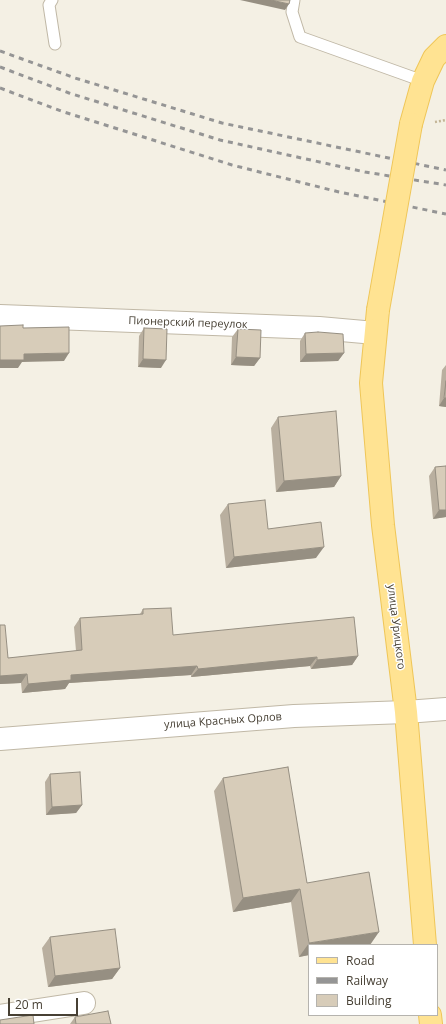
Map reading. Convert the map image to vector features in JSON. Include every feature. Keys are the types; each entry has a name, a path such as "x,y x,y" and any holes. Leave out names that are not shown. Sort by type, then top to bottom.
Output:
{"main road":[{"path":"423,81 434,58 446,46"},
{"name":"улица Урицкого","path":"423,81 411,124 378,310 371,383 383,525 406,712 425,944"}],"street":[{"name":"Пионерский переулок","path":"0,316 319,328 376,333"},
{"name":"улица Красных Орлов","path":"0,739 294,716 446,710"},
{"path":"0,1016 84,1003"}],"lane":[{"path":"52,0 49,5 55,44"},
{"path":"294,0 292,12 300,37 423,81"}],"building":[{"path":"271,0 290,0 289,4"},
{"path":"23,325 23,328 69,327 69,353 24,354 24,360 0,360 0,326"},
{"path":"144,328 167,329 166,360 143,359"},
{"path":"238,329 261,330 260,358 236,357"},
{"path":"318,332 343,334 344,353 306,354 305,333"},
{"path":"446,381 446,398 444,398"},
{"path":"336,411 341,476 284,481 278,417"},
{"path":"446,466 446,510 439,510 435,467"},
{"path":"265,500 268,529 321,522 324,547 234,557 228,504"},
{"path":"171,608 173,635 354,617 358,656 317,660 317,657 198,669 197,666 71,675 71,680 28,684 27,674 0,676 0,625 5,625 8,658 82,650 80,618 143,614 143,609"},
{"path":"288,767 307,883 369,872 379,932 309,943 300,889 243,898 223,778"},
{"path":"80,772 82,805 52,807 50,774"},
{"path":"115,929 120,968 55,976 50,937"},
{"path":"108,1011 111,1024 76,1024 75,1017"},
{"path":"33,1015 34,1024 0,1024 0,1020"}],"railway":[{"path":"0,51 75,78 222,123 446,170"},
{"path":"0,67 69,93 220,140 365,172 446,185"},
{"path":"0,88 61,111 232,165 339,192 446,214"}]}
